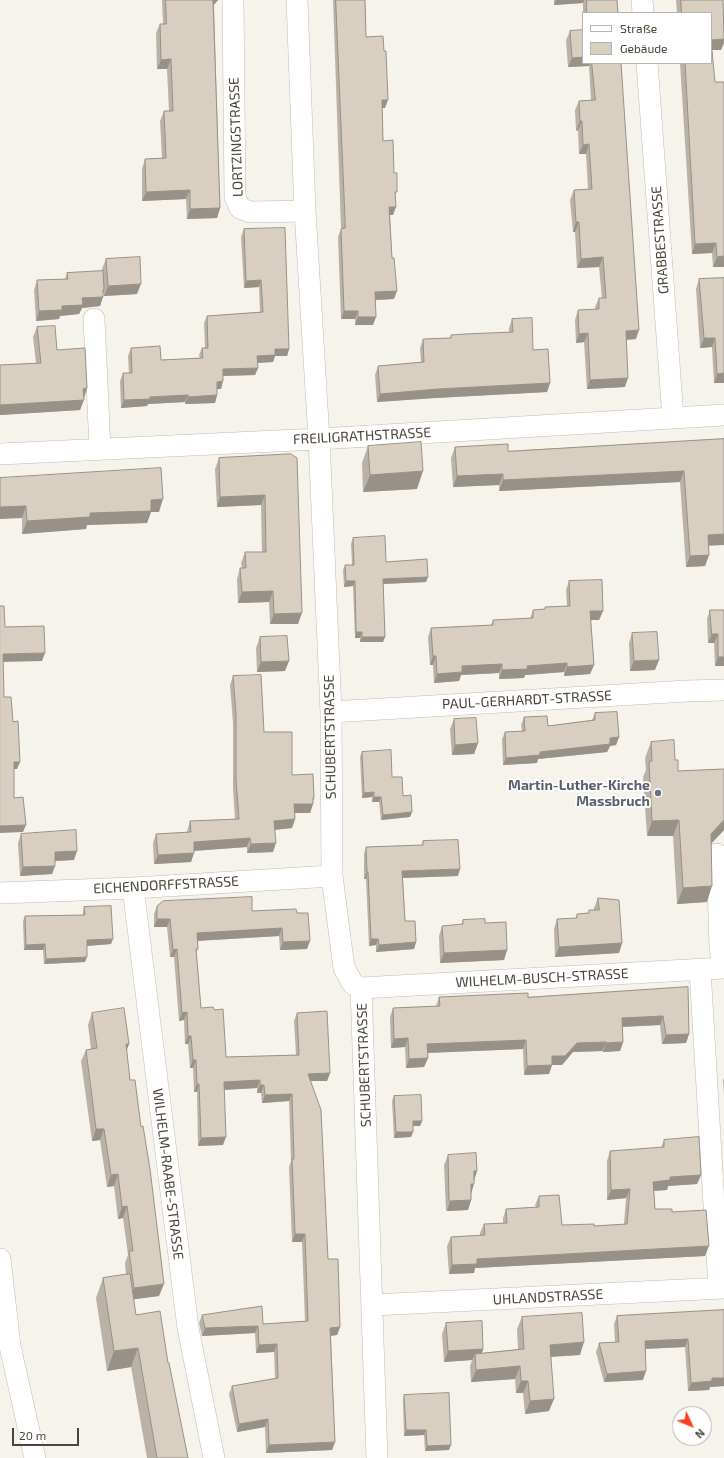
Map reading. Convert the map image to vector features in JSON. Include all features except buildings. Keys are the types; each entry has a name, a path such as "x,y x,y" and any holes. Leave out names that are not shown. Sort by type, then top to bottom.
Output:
{"street":[{"name":"LORTZINGSTRASSE","path":"233,0 235,197 240,208 250,212 305,211"},
{"path":"297,0 305,211 319,439"},
{"path":"642,0 643,12"},
{"name":"GRABBESTRASSE","path":"647,64 673,418"},
{"path":"94,319 100,449"},
{"name":"FREILIGRATHSTRASSE","path":"0,454 319,439 724,415"},
{"name":"SCHUBERTSTRASSE","path":"319,439 331,712 332,876 344,968 353,984 361,988 376,1458"},
{"name":"PAUL-GERHARDT-STRASSE","path":"331,712 724,690"},
{"path":"717,854 720,947 723,968"},
{"name":"EICHENDORFFSTRASSE","path":"0,893 133,888 332,876"},
{"name":"WILHELM-RAABE-STRASSE","path":"133,888 188,1328 214,1458"},
{"name":"WILHELM-BUSCH-STRASSE","path":"361,988 723,968"},
{"path":"700,970 721,1288"},
{"path":"0,1259 10,1346 35,1458"},
{"name":"UHLANDSTRASSE","path":"372,1305 721,1288"}],"place":[{"name":"Martin-Luther-Kirche Massbruch","path":"658,793"}]}
